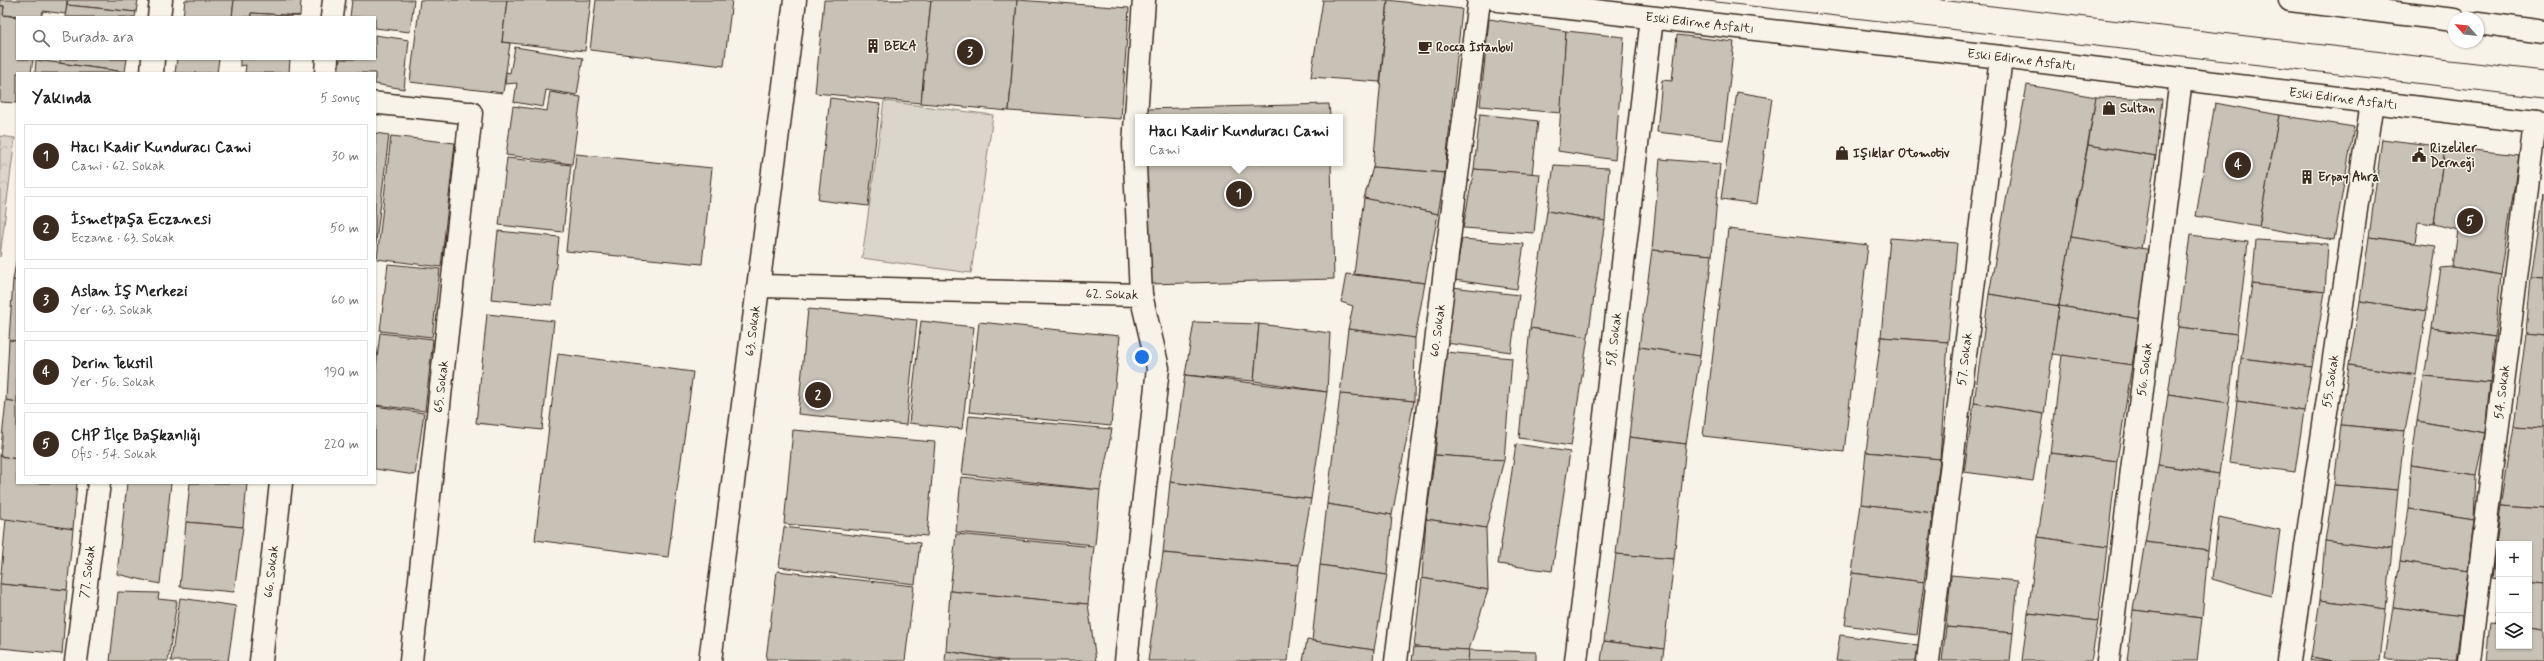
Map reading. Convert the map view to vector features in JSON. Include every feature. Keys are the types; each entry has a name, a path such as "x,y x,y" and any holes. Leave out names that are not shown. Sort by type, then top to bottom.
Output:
{"street":[{"path":"159,16 161,0"},
{"path":"332,16 334,0"},
{"name":"63. Sokak","path":"710,661 760,286 795,0"},
{"path":"1136,114 1144,0"},
{"name":"60. Sokak","path":"1396,661 1479,0"},
{"name":"Eski Edirne Asfaltı","path":"1498,0 2001,57 2539,123"},
{"path":"2290,0 2448,19"},
{"name":"58. Sokak","path":"1576,661 1652,18"},
{"path":"2484,24 2544,32"},
{"name":"57. Sokak","path":"1928,661 2001,57"},
{"path":"152,72 153,60"},
{"path":"326,72 327,60"},
{"name":"56. Sokak","path":"2108,661 2181,79"},
{"name":"55. Sokak","path":"2289,661 2372,102"},
{"name":"65. Sokak","path":"411,661 471,113"},
{"name":"54. Sokak","path":"2469,661 2539,123"},
{"path":"1135,130 1135,166"},
{"path":"1135,166 1141,295"},
{"name":"62. Sokak","path":"760,286 1141,295 1158,368 1126,661"},
{"name":"77. Sokak","path":"76,661 99,484"},
{"name":"66. Sokak","path":"261,661 281,484"}],"lane":[{"path":"376,102 471,113"}],"green space":[{"path":"884,101 993,115 971,273 862,258"},
{"path":"0,136 15,138 0,257"}],"building":[{"path":"0,0 67,0 66,14 43,11 41,16 3,15 4,6 0,6"},
{"path":"68,0 138,0 136,12 67,5"},
{"path":"185,0 234,0 232,16 183,16"},
{"path":"234,0 301,0 300,16 251,13 251,16 232,16"},
{"path":"352,0 414,0 410,32 376,28 376,16 350,16"},
{"path":"420,0 507,0 502,42 510,43 503,93 410,82"},
{"path":"507,0 591,0 585,51 502,42"},
{"path":"596,0 732,0 724,66 590,50"},
{"name":"BEKA","path":"824,0 931,0 921,103 815,93"},
{"path":"931,0 1017,0 1009,111 921,103"},
{"path":"1017,0 1129,8 1121,119 1009,111"},
{"path":"1323,0 1388,0 1380,82 1311,77"},
{"path":"1388,0 1462,9 1445,173 1373,167"},
{"path":"67,5 136,12 135,16 65,16"},
{"path":"0,6 4,6 3,15 16,17 16,60 33,60 31,72 16,72 16,103 0,102"},
{"path":"251,13 300,16 251,16"},
{"path":"1489,19 1566,31 1561,113 1480,106"},
{"path":"1566,31 1624,37 1615,160 1558,151"},
{"path":"376,35 409,40 404,89 376,84 376,72 338,72 340,60 376,60"},
{"path":"1677,35 1734,42 1723,140 1657,132 1662,80 1672,81"},
{"path":"515,47 583,58 577,95 546,90 543,107 514,102 517,83 505,84 506,72 510,73"},
{"path":"36,60 125,72 35,72"},
{"path":"60,60 127,60 125,72 60,63"},
{"path":"177,60 219,60 217,72 175,72"},
{"path":"240,60 290,60 289,72 245,72 246,65 240,66"},
{"path":"2027,85 2096,97 2059,306 1989,294"},
{"path":"550,92 581,97 572,164 506,155 513,106 547,111"},
{"path":"1737,92 1772,98 1757,204 1721,199"},
{"path":"2096,97 2162,99 2156,156 2088,145"},
{"path":"830,98 880,104 868,206 818,200"},
{"path":"2215,103 2279,115 2259,227 2196,216"},
{"path":"1329,104 1330,114 1145,114 1145,109"},
{"path":"1480,114 1538,121 1532,174 1474,169"},
{"name":"Erpay Ahra","path":"2279,115 2354,127 2334,240 2259,227"},
{"path":"376,133 389,135 376,243"},
{"path":"391,136 455,143 441,267 377,259"},
{"path":"2382,139 2445,147 2434,224 2418,222 2415,243 2369,237"},
{"path":"2088,145 2156,156 2141,249 2071,237"},
{"path":"2445,147 2519,155 2501,275 2453,267 2458,230 2434,224"},
{"path":"576,154 712,168 702,264 566,251"},
{"path":"507,158 571,165 563,232 499,225"},
{"path":"1660,159 1720,164 1712,255 1652,250"},
{"path":"1554,165 1609,168 1605,221 1547,211"},
{"path":"1146,166 1331,166 1334,279 1149,284"},
{"path":"1373,167 1445,173 1438,214 1364,198"},
{"path":"1474,169 1540,174 1534,233 1463,228"},
{"path":"2544,194 2544,278 2531,277"},
{"path":"1364,198 1438,214 1425,283 1354,274"},
{"path":"1547,211 1605,221 1588,337 1530,328"},
{"path":"1728,229 1868,245 1844,452 1703,436"},
{"path":"498,231 559,237 552,305 491,299"},
{"path":"2190,235 2248,242 2237,334 2178,327"},
{"path":"2071,237 2152,250 2140,319 2059,306"},
{"path":"2369,237 2436,246 2426,311 2360,301"},
{"path":"1890,238 1957,243 1948,342 1881,337"},
{"path":"1462,239 1524,244 1517,289 1454,280"},
{"path":"2256,240 2328,244 2325,292 2252,284"},
{"path":"1652,250 1712,255 1700,356 1639,347"},
{"path":"16,263 16,281 13,280"},
{"path":"388,264 440,269 432,337 380,331"},
{"path":"2453,267 2501,275 2495,337 2432,328 2441,268"},
{"path":"1346,274 1425,283 1415,338 1348,329 1353,306 1341,302"},
{"path":"2531,277 2544,278 2544,335 2526,333"},
{"path":"13,280 16,281 16,341 9,340"},
{"path":"2252,284 2325,292 2312,367 2241,358"},
{"path":"1452,287 1519,295 1511,352 1446,343"},
{"path":"1989,294 2059,306 2044,414 1974,403"},
{"path":"2360,301 2426,311 2416,375 2349,365"},
{"path":"2059,306 2140,319 2132,365 2052,354"},
{"path":"808,309 917,320 906,425 798,414"},
{"path":"487,314 554,321 542,430 476,423"},
{"path":"921,321 974,327 962,429 909,423"},
{"path":"979,322 1120,336 1111,426 969,412"},
{"path":"1194,322 1259,324 1254,381 1185,375"},
{"path":"1259,324 1330,333 1327,392 1254,381"},
{"path":"2178,327 2237,334 2229,403 2168,394"},
{"path":"1530,328 1588,337 1571,446 1519,438"},
{"path":"2432,328 2495,337 2490,383 2424,377"},
{"path":"1348,329 1415,338 1414,401 1340,394"},
{"path":"380,333 433,339 425,411 376,405 376,367"},
{"path":"2526,333 2544,335 2544,428 2514,426"},
{"path":"1881,337 1948,342 1940,459 1866,452"},
{"path":"9,340 16,341 16,402 6,400"},
{"path":"1639,347 1700,356 1686,444 1629,437"},
{"path":"1445,352 1512,358 1504,460 1435,455"},
{"path":"558,354 693,372 668,557 535,540"},
{"path":"2062,355 2132,365 2117,461 2050,453"},
{"path":"2241,358 2312,367 2304,411 2237,401"},
{"path":"2349,365 2416,375 2405,431 2341,425"},
{"path":"1185,375 1327,392 1311,499 1170,482"},
{"path":"2424,377 2490,383 2485,433 2417,421"},
{"path":"1340,394 1414,401 1392,515 1327,504"},
{"path":"2168,394 2229,403 2219,474 2158,465"},
{"path":"6,400 16,402 16,459 0,456"},
{"path":"2237,401 2304,411 2295,472 2229,463"},
{"path":"1974,403 2044,414 2033,481 1964,472"},
{"path":"376,406 424,413 415,475 376,469"},
{"path":"969,416 1112,429 1100,490 962,474"},
{"path":"2417,421 2485,433 2476,475 2411,465"},
{"path":"2341,425 2405,431 2398,490 2334,485"},
{"path":"2514,426 2544,428 2544,509 2501,506"},
{"path":"793,430 935,442 927,536 784,524"},
{"path":"1629,437 1686,444 1674,559 1616,554"},
{"path":"1516,444 1570,452 1552,571 1498,564"},
{"path":"1866,452 1940,459 1933,513 1861,504"},
{"path":"2050,453 2117,461 2107,547 2038,537"},
{"path":"1435,455 1504,460 1486,528 1426,519"},
{"path":"0,456 16,459 16,484 77,484 73,529 0,519"},
{"path":"2158,465 2219,474 2208,550 2145,542"},
{"path":"2411,465 2476,475 2474,519 2409,509"},
{"path":"961,477 1100,490 1095,545 956,532"},
{"path":"1170,482 1311,499 1299,565 1163,553"},
{"path":"127,484 171,484 160,584 117,574"},
{"path":"190,484 247,484 243,527 186,522"},
{"path":"2334,485 2398,490 2392,549 2325,541"},
{"path":"1327,504 1392,515 1387,575 1320,565"},
{"path":"1861,504 1933,513 1924,582 1852,573"},
{"path":"2501,506 2544,509 2544,584 2532,582 2532,541 2497,541"},
{"path":"2409,509 2474,519 2468,571 2400,561"},
{"path":"2219,517 2280,530 2271,596 2212,579"},
{"path":"6,519 73,529 67,590 0,584"},
{"path":"1426,519 1486,528 1488,590 1422,578"},
{"path":"186,522 243,527 234,592 180,587"},
{"path":"784,527 920,543 915,584 779,567"},
{"path":"956,534 1094,547 1088,604 950,591"},
{"path":"2038,537 2107,547 2098,621 2028,613"},
{"path":"2325,541 2392,549 2386,609 2320,600"},
{"path":"2145,542 2208,550 2202,618 2133,610"},
{"path":"2496,546 2496,579 2492,578"},
{"path":"1163,553 1299,565 1288,661 1148,661"},
{"path":"1616,554 1674,559 1664,649 1604,641"},
{"path":"2400,561 2468,571 2462,616 2393,607"},
{"path":"1320,565 1387,575 1374,650 1312,641"},
{"path":"777,571 914,586 905,661 766,659"},
{"path":"1852,573 1924,582 1917,635 1845,625"},
{"path":"1951,575 2018,581 2013,633 1946,627"},
{"path":"1422,578 1488,590 1469,650 1414,647"},
{"path":"2532,582 2544,584 2544,629 2532,627"},
{"path":"0,584 67,590 62,654 0,648"},
{"path":"950,591 1088,604 1096,661 1008,661 946,651"},
{"path":"118,592 159,593 158,599 177,601 168,661 110,661"},
{"path":"180,598 236,606 228,661 171,661"},
{"path":"2320,600 2386,609 2380,661 2332,661 2311,657"},
{"path":"2393,607 2462,616 2456,661 2385,659"},
{"path":"2133,610 2202,618 2197,661 2127,661"},
{"path":"2028,613 2098,621 2091,661 2022,661"},
{"path":"2490,623 2496,624 2496,649 2532,649 2532,627 2544,629 2544,661 2486,661"},
{"path":"1946,627 2013,633 2010,661 1942,661"},
{"path":"1840,635 1918,645 1916,661 1836,661"},
{"path":"1307,640 1374,650 1373,661 1303,661"},
{"path":"1604,641 1664,649 1662,661 1601,661"},
{"path":"1414,647 1469,650 1468,661 1412,661"},
{"path":"1469,650 1536,652 1536,661 1468,661"},
{"path":"946,651 1008,661 945,661"},
{"path":"2311,657 2332,661 2310,661"}],"tram line":[{"path":"1699,0 2544,98"},
{"path":"1941,0 2544,71"}],"place":[{"name":"BEKA","path":"873,46"},
{"name":"Rocca İstanbul","path":"1425,47"},
{"name":"Aslan İş Merkezi","path":"970,52"},
{"name":"Sultan","path":"2109,108"},
{"name":"Işıklar Otomotiv","path":"1842,153"},
{"name":"Rizeliler Derneği","path":"2419,155"},
{"name":"Derin Tekstil","path":"2238,165"},
{"name":"Erpay Ahra","path":"2307,177"},
{"name":"Hacı Kadir Kunduracı Cami","path":"1239,194"},
{"name":"CHP İlçe Başkanlığı","path":"2470,221"},
{"name":"İsmetpaşa Eczanesi","path":"818,395"}]}
